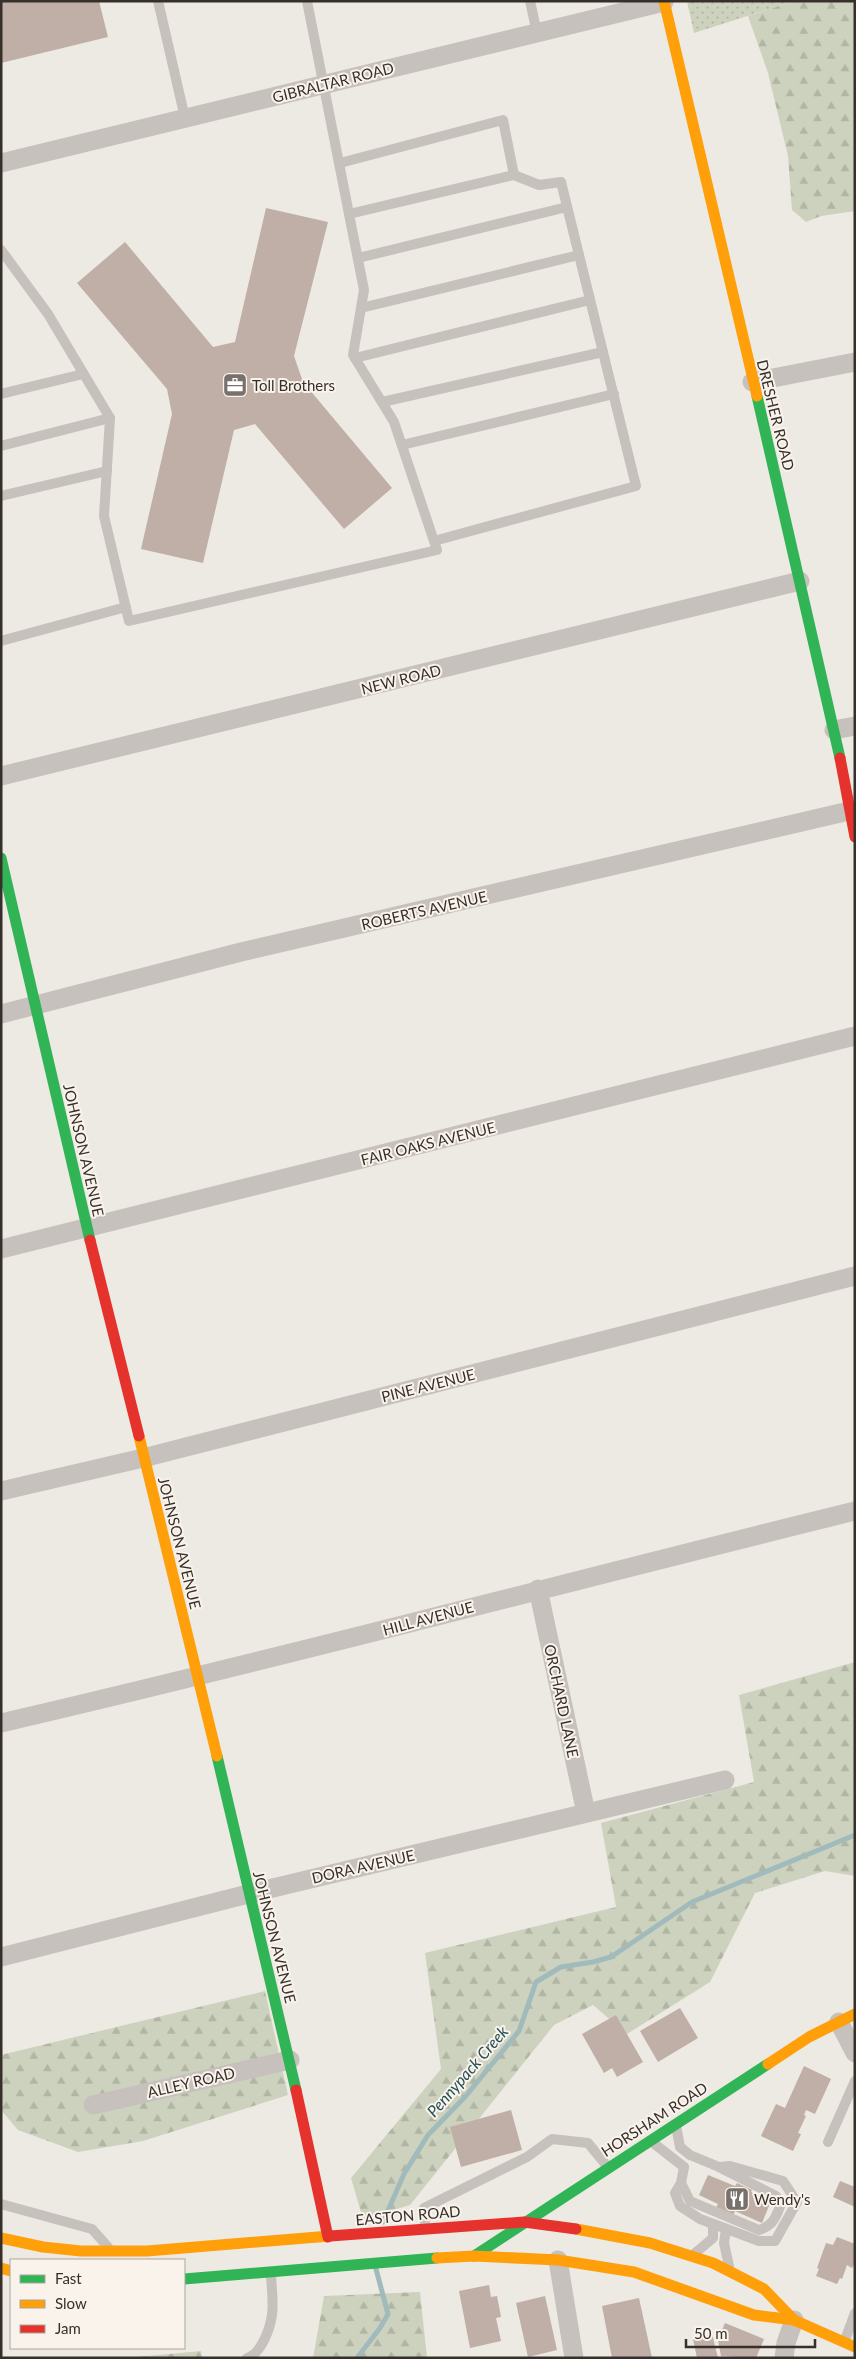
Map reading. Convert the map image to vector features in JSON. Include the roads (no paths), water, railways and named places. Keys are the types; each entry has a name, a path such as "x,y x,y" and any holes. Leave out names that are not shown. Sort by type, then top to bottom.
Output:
{"main road":[{"name":"DRESHER ROAD","path":"665,1 834,730 855,837"},
{"name":"JOHNSON AVENUE","path":"1,858 87,1229 199,1678 248,1894 290,2060 328,2237"},
{"name":"HORSHAM ROAD","path":"474,2256 809,2037 847,2018"},
{"name":"EASTON ROAD","path":"1,2238 43,2247 112,2252 147,2252 409,2229 524,2222 615,2235 692,2256 731,2272 764,2290 794,2320"},
{"name":"EASTON ROAD","path":"185,2279 409,2259 474,2256 558,2260 634,2272 675,2284 754,2315 794,2320 849,2344"}],"street":[{"name":"GIBRALTAR ROAD","path":"1,163 665,1"},
{"path":"752,382 855,362"},
{"name":"NEW ROAD","path":"1,776 800,581"},
{"path":"834,730 855,726"},
{"name":"ROBERTS AVENUE","path":"1,1014 241,952 849,810"},
{"name":"FAIR OAKS AVENUE","path":"1,1249 855,1036"},
{"name":"PINE AVENUE","path":"1,1491 143,1458 855,1276"},
{"name":"HILL AVENUE","path":"1,1723 199,1678 538,1589 855,1511"},
{"name":"ORCHARD LANE","path":"538,1589 586,1814"},
{"name":"DORA AVENUE","path":"1,1957 248,1894 725,1780"},
{"path":"847,2018 855,2053"},
{"name":"ALLEY ROAD","path":"93,2105 290,2060"},
{"path":"558,2260 574,2358"},
{"path":"784,2358 786,2343 794,2320"}],"lane":[{"path":"158,1 185,118"},
{"path":"1,250 48,314 110,418 104,516 130,621 437,550 394,422 353,355 364,290 325,84 307,1"},
{"path":"530,1 537,33"},
{"path":"340,163 503,120 514,175"},
{"path":"349,214 514,175 539,185 561,182 636,486 434,541"},
{"path":"358,258 567,207"},
{"path":"361,308 579,255"},
{"path":"355,358 590,300"},
{"path":"382,402 603,352"},
{"path":"1,394 83,374"},
{"path":"402,445 614,394"},
{"path":"1,446 110,418"},
{"path":"1,496 107,471"},
{"path":"1,641 126,607"},
{"path":"828,2142 855,2081"},
{"path":"675,2123 680,2147 702,2160 776,2196 780,2204 774,2220 767,2228 759,2230 690,2201 681,2183"},
{"path":"426,2228 424,2208 527,2157 552,2139 588,2143 608,2167"},
{"path":"649,2140 684,2167"},
{"path":"684,2167 702,2160"},
{"path":"684,2167 681,2183 675,2193 680,2206 700,2219 726,2229 759,2241 775,2241 797,2202 783,2181 730,2166 719,2167"},
{"path":"1,2204 92,2229 112,2252"},
{"path":"692,2256 713,2238 713,2224"},
{"path":"726,2229 724,2243 731,2272"},
{"path":"247,2358 252,2356 263,2342 272,2315 270,2271"},
{"path":"849,2344 855,2313"}],"waterway":[{"name":"Pennypack Creek","path":"383,2222 404,2174 428,2135 465,2097 519,2031 536,1982 561,1967 611,1957 692,1902 855,1835"},
{"name":"Pennypack Creek","path":"357,2358 380,2328 388,2314 376,2269"}],"place":[{"name":"Toll Brothers","path":"235,385"},
{"name":"Wendy's","path":"737,2199"}]}
